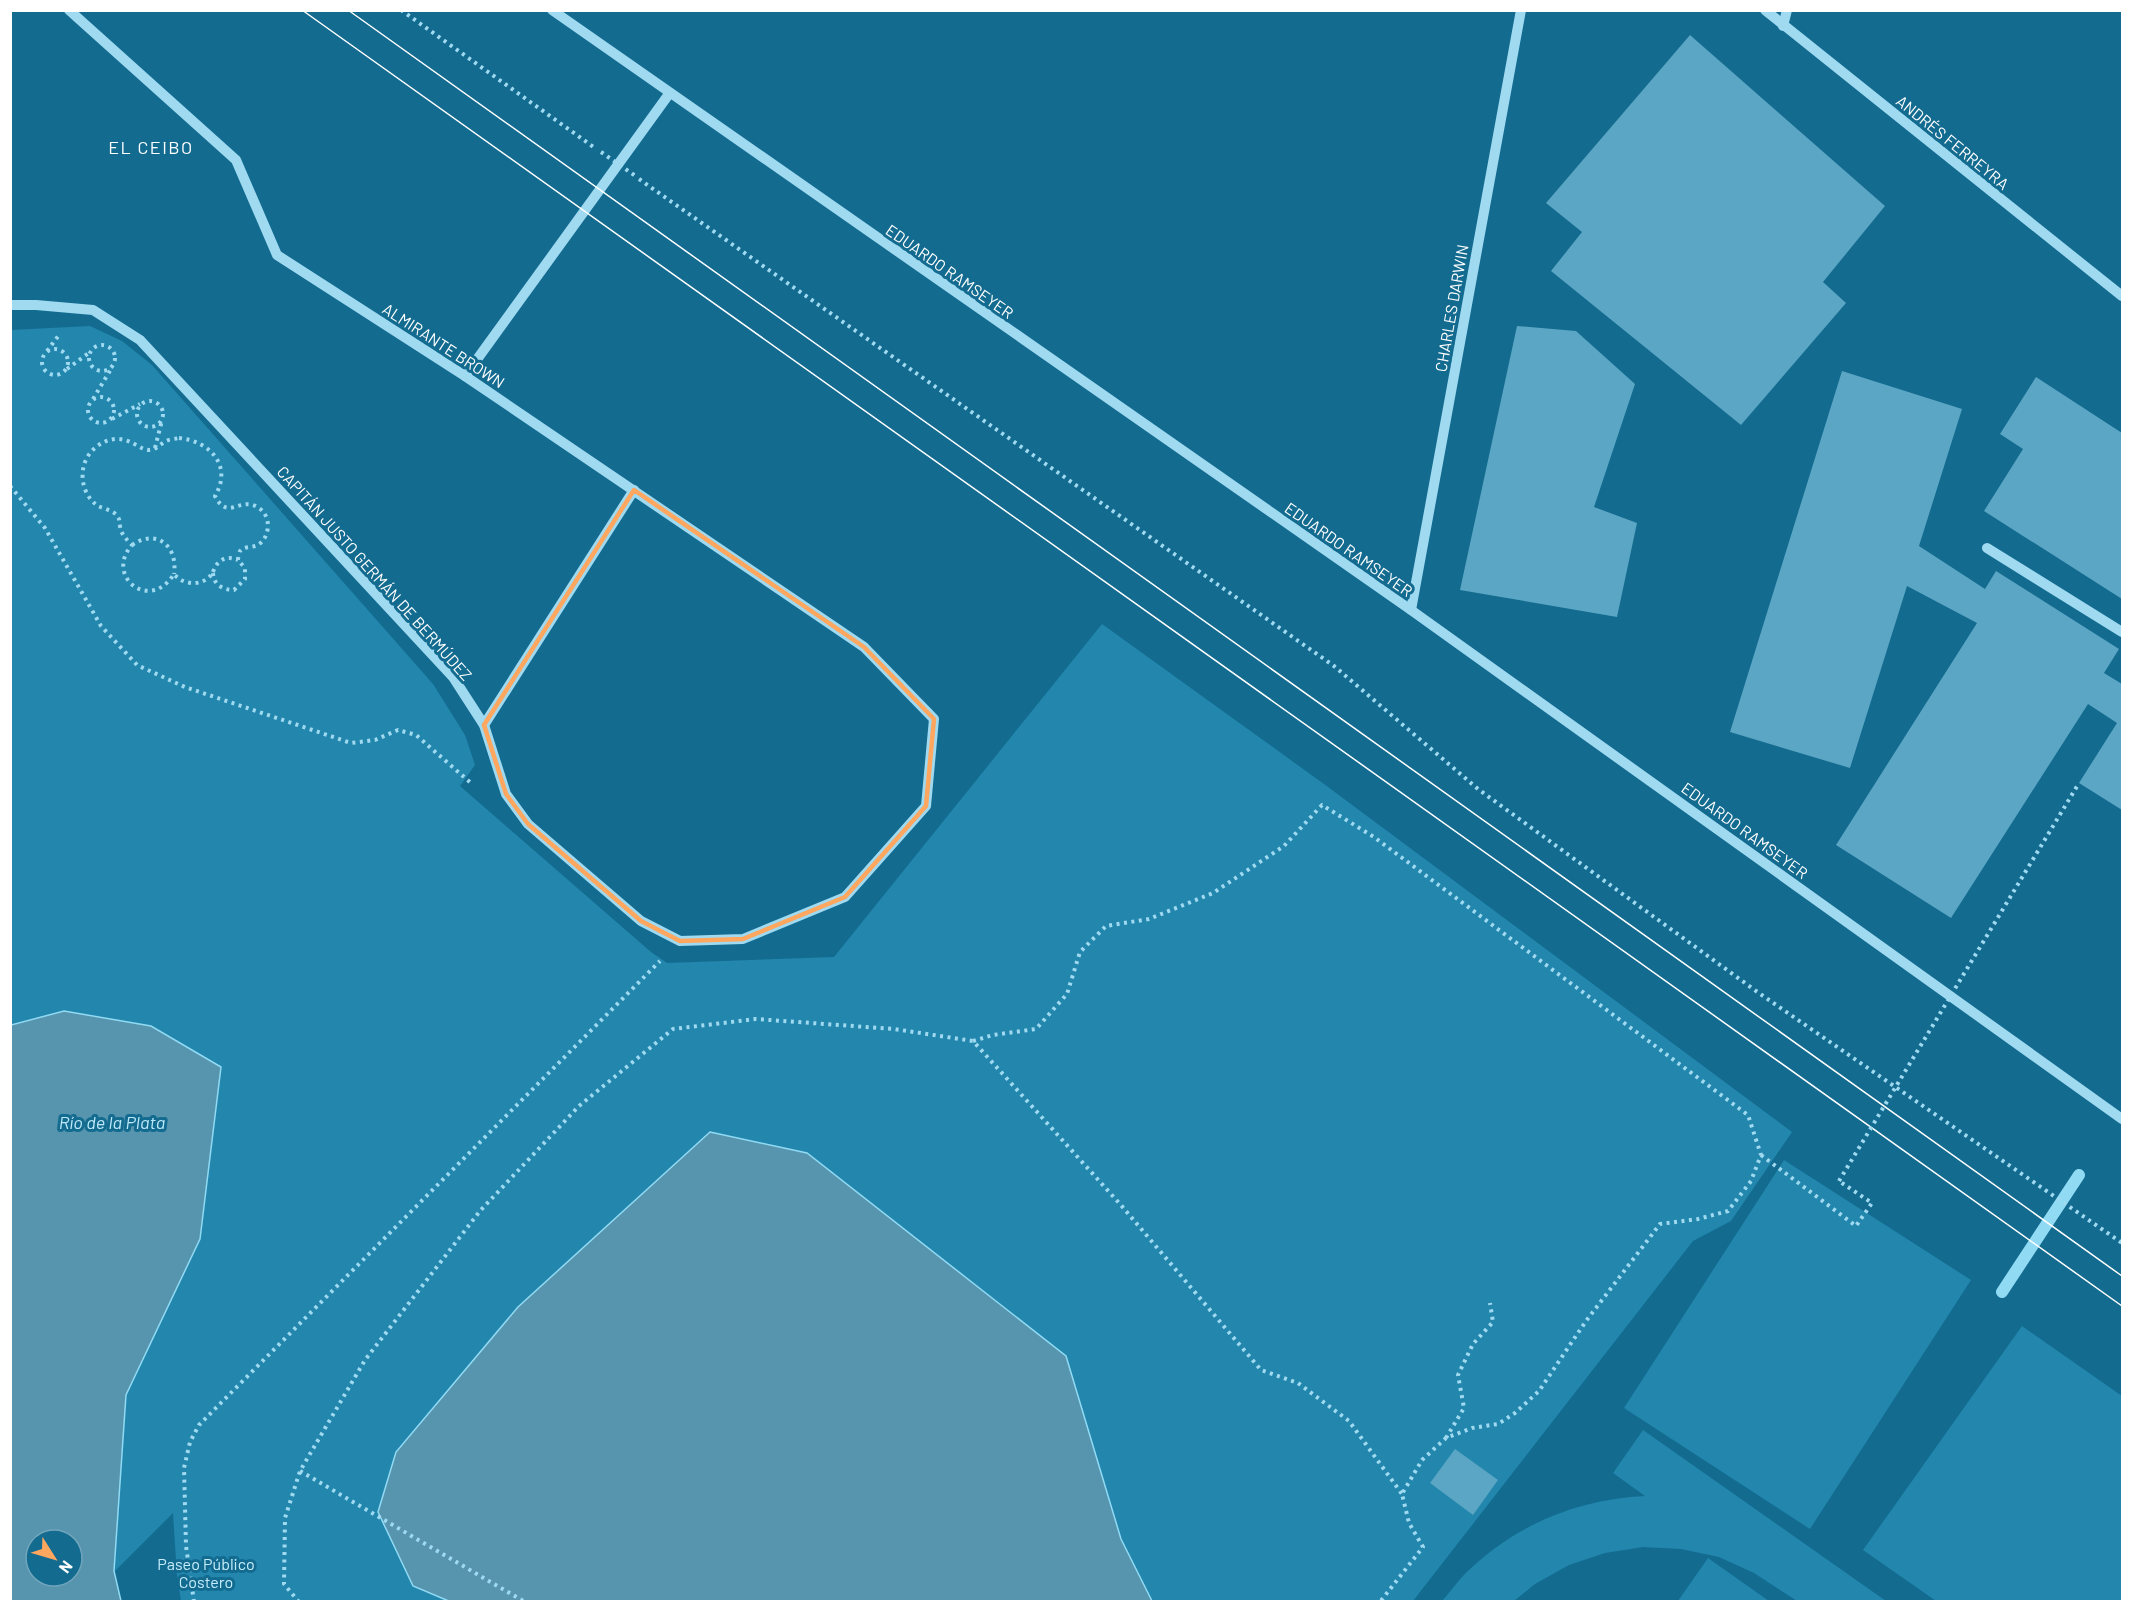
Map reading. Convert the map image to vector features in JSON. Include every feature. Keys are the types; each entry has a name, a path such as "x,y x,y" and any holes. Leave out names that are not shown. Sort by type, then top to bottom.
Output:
{"street":[{"name":"ALMIRANTE BROWN","path":"69,10 236,160 277,255 465,376 864,647"},
{"name":"EDUARDO RAMSEYER","path":"552,10 669,94 1411,610 2122,1119"},
{"name":"CHARLES DARWIN","path":"1411,610 1521,10"},
{"name":"ANDRÉS FERREYRA","path":"1765,10 2122,296"},
{"path":"1783,26 1787,10"},
{"path":"465,376 669,94"},
{"name":"CAPITÁN JUSTO GERMÁN DE BERMÚDEZ","path":"10,305 93,310 140,340 453,677 484,725 506,794 528,824 641,921 680,941 743,939 845,897 926,806 934,719 864,647"},
{"path":"484,725 634,490"},
{"path":"1987,548 2122,632"}],"path":[{"path":"401,10 1334,666 1478,789 1756,991 2122,1243"},
{"path":"66,370 68,358 63,351 51,350 44,355 42,364 50,375 59,375 66,370 91,351 97,345 109,346 116,358 88,407 89,416 100,423 149,400 157,402 162,409 162,418 155,449"},
{"path":"91,351 88,360 93,368 106,371 113,366"},
{"path":"92,399 104,397 111,401 114,413 108,421"},
{"path":"141,404 136,411 136,416 144,426 153,427 162,418"},
{"path":"132,545 124,537 117,515 96,504 87,494 83,483 86,459 92,450 113,439 125,439 146,450 155,449 166,441 179,438 192,439 204,444 214,454 220,466 221,479 215,496 220,505 232,509 238,505 251,505 263,512 268,525 264,538 259,544 241,550 238,560"},
{"path":"10,486 45,528 102,626 137,665 185,687 351,743 375,740 398,730 416,735 478,789"},
{"path":"148,538 164,543 174,557 174,574 163,588 145,591 137,589 125,577 123,568 126,552 132,545 148,538"},
{"path":"174,574 181,581 190,584 204,580 213,572 218,562 227,557 238,560 245,568 245,579 234,590 224,589 213,578 213,572"},
{"path":"299,1602 284,1584 285,1518 300,1471 365,1360 480,1211 579,1106 673,1029 756,1019 894,1029 973,1041 993,1035 1036,1029 1067,994 1080,952 1106,926 1149,919 1214,893 1284,846 1322,805 1374,837 1748,1115 1761,1155 1856,1226 1872,1203 1839,1181 2079,783"},
{"path":"194,1602 186,1546 184,1468 190,1442 199,1425 680,941"},
{"path":"973,1041 1120,1204 1261,1370 1298,1383 1349,1421 1402,1494 1409,1523 1423,1547 1380,1602"},
{"path":"1446,1438 1472,1428 1498,1424 1515,1413 1539,1391 1586,1321 1660,1224 1698,1219 1728,1211 1751,1181 1761,1155"},
{"path":"1402,1494 1422,1460 1446,1438 1464,1407 1458,1375 1473,1344 1493,1323 1490,1303"},
{"path":"300,1471 525,1602"}],"highlighted area":[{"path":"634,490 864,647 934,719 926,806 845,897 743,939 680,941 641,921 528,824 506,794 484,725"}],"green space":[{"name":"Paseo Público Costero","path":"90,326 122,341 152,365 433,684 465,735 475,765 460,786 651,952 667,963 834,957 1102,624 1324,784 1792,1132 1731,1221 1693,1241 1413,1601 1152,1601 1121,1539 413,1586 451,1601 181,1601 173,1513 114,1572 126,1395 200,1239 221,1067 151,1026 64,1011 11,1025 11,330"},
{"path":"1784,1160 1971,1280 1810,1529 1624,1408"},
{"path":"2022,1326 2122,1396 2122,1601 1936,1601 1863,1550"},
{"path":"1643,1430 1886,1601 1797,1601 1754,1573 1719,1557 1681,1549 1643,1547 1605,1553 1569,1565 1535,1584 1514,1601 1442,1601 1465,1574 1488,1554 1507,1539 1528,1527 1596,1502 1645,1496 1613,1473"},
{"path":"1708,1558 1769,1601 1678,1601"}],"water":[{"name":"Río de la Plata","path":"64,1011 151,1026 221,1067 200,1239 126,1395 114,1571 121,1601 11,1601 11,1025"},
{"path":"710,1132 807,1153 1066,1356 1121,1539 1152,1601 451,1602 413,1586 378,1512 396,1452 518,1307"}],"building":[{"path":"1690,35 1885,206 1823,282 1846,303 1741,425 1551,271 1582,232 1546,203"},
{"path":"1517,326 1576,331 1635,384 1594,507 1637,523 1617,617 1460,590"},
{"path":"1842,371 1962,409 1919,546 1985,589 1996,571 2119,649 2104,673 2122,684 2122,810 2079,783 2117,723 2088,704 1951,918 1836,845 1977,623 1907,586 1850,768 1730,732"},
{"path":"2036,377 2122,433 2122,599 1984,511 2023,449 2000,434"},
{"path":"1455,1449 1498,1480 1473,1515 1430,1483"}],"waterway":[{"path":"2002,1292 2079,1175"}],"tram line":[{"path":"302,10 2122,1306"},
{"path":"348,10 2122,1276"}],"district":[{"name":"EL CEIBO","path":"151,147"}]}
